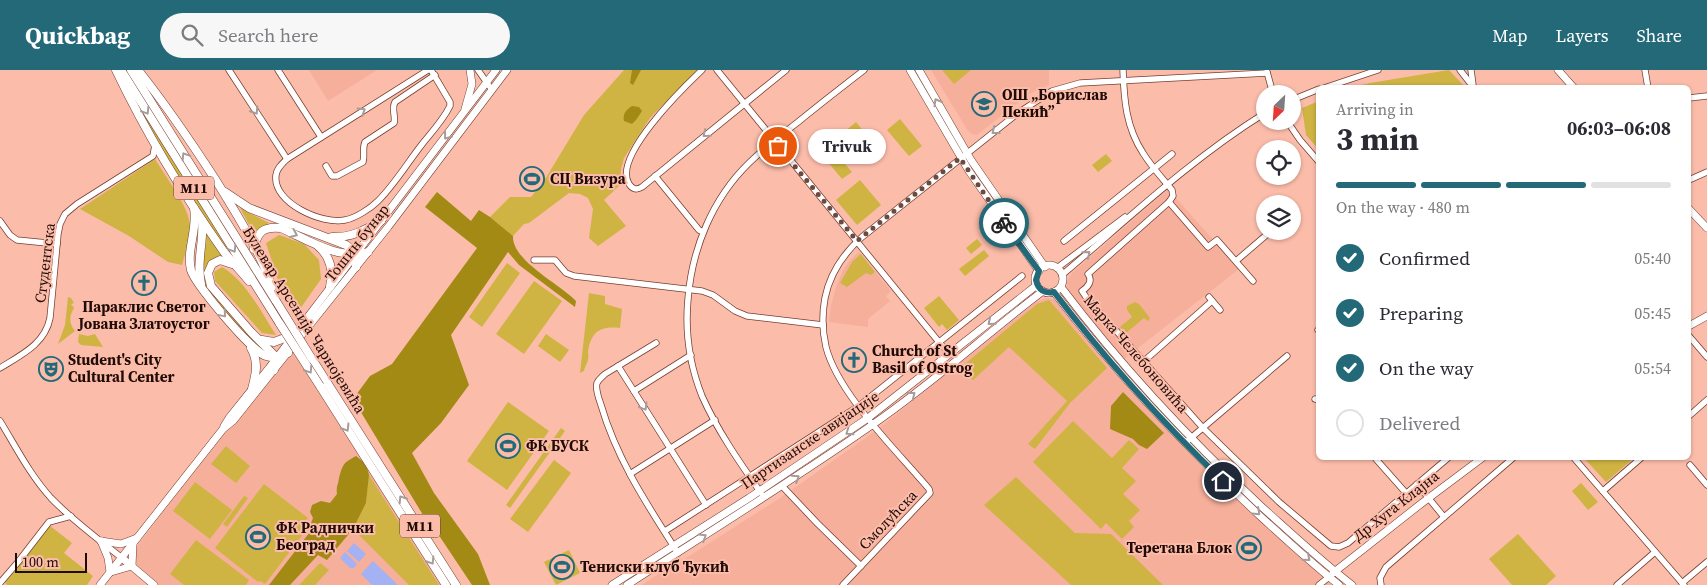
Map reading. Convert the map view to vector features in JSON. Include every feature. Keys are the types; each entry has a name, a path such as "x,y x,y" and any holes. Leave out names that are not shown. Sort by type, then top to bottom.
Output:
{"highway":[{"path":"116,70 155,145 202,219 235,265 272,303"},
{"name":"Булевар Арсенија Чарнојевића","path":"121,70 272,303 382,468 456,585"},
{"name":"Булевар Арсенија Чарнојевића","path":"130,70 272,303 280,324 446,585"},
{"path":"138,70 177,120 235,211 270,284 272,303"},
{"path":"220,188 249,208 326,236 349,247 355,255 356,267"},
{"path":"194,206 196,220 190,263 191,271 244,338 260,353 276,358 288,353"},
{"path":"202,219 203,230 198,264 202,287"},
{"path":"326,236 341,237 356,234 381,221"},
{"path":"254,249 258,236 266,228 272,227 281,228 344,254 355,255 368,252"},
{"path":"313,242 322,249 329,259 332,271 330,287"},
{"path":"235,265 225,260 212,264 208,273 209,282 227,306 256,338 271,350 276,358 274,370"},
{"path":"256,338 274,342 293,335"},
{"path":"244,338 254,354 256,362 252,389"}],"main road":[{"path":"464,113 472,84 470,70"},
{"name":"Тошин бунар","path":"100,585 223,429 229,418 487,83 495,70"},
{"name":"Тошин бунар","path":"223,429 233,421 368,252 507,70"},
{"path":"910,70 960,158 1002,220 1042,269"},
{"path":"919,70 967,152 1042,269"},
{"path":"1558,70 1571,85"},
{"path":"1691,211 1707,228"},
{"path":"1052,266 1057,268 1062,275 1061,287 1054,292 1047,293 1043,291 1037,285 1036,278 1042,269 1052,266"},
{"name":"Партизанске авијације","path":"627,585 760,492 871,421 943,360 1037,285"},
{"name":"Марка Челебоновића","path":"1061,287 1099,334 1191,438 1249,494 1335,572 1352,585"},
{"name":"Партизанске авијације","path":"612,585 783,487 1043,291"},
{"name":"Марка Челебоновића","path":"1054,292 1110,360 1185,443 1241,498 1339,585"},
{"path":"1691,325 1707,316"},
{"name":"Др Хуга Клајна","path":"1329,577 1428,498 1479,460"},
{"path":"101,541 121,544 135,541 132,566"},
{"path":"101,541 108,558 110,573 123,567 132,566"},
{"path":"122,558 154,585"}],"street":[{"path":"229,70 287,159"},
{"path":"278,70 321,137"},
{"path":"478,70 492,90"},
{"path":"495,70 501,79"},
{"path":"702,70 661,112 634,151 626,170 629,184 636,189 641,188 786,70"},
{"path":"717,70 941,344 955,351"},
{"path":"764,498 715,420 702,395 691,355 687,321 693,262 702,232 722,197 749,163 864,70"},
{"path":"1123,70 1126,112 1132,131 1142,153 1173,193 1169,202 1208,247 1217,240 1253,281"},
{"path":"1333,85 1378,70"},
{"path":"1460,70 1472,85"},
{"path":"1471,70 1473,85"},
{"path":"1645,70 1648,85"},
{"path":"431,72 450,102 450,106 381,197 370,207 349,219 329,220 294,207 282,193 276,175 281,165 287,159 431,72"},
{"path":"326,166 332,176 337,176 363,162 365,156 363,146 365,142 394,123 393,105 395,102 431,72"},
{"path":"871,421 859,406 831,362 826,348 822,325 823,307 831,278 842,259 857,241 967,152 1048,92 1080,83 1267,72 1271,85"},
{"path":"1301,96 1316,90"},
{"path":"1691,98 1707,96"},
{"path":"1057,268 1141,206 1222,141 1256,119"},
{"path":"1293,130 1316,159"},
{"path":"155,145 153,156 164,158"},
{"path":"1064,241 1172,154"},
{"name":"Студентска","path":"0,368 34,346 48,327 60,224 69,210 153,156"},
{"path":"1691,179 1707,172"},
{"path":"655,176 702,232"},
{"name":"Марка Челебоновића","path":"1169,202 1088,274 1090,278 1089,283 1082,291 1203,428 1311,531 1331,546 1339,547 1348,543 1406,494"},
{"path":"1062,275 1112,234 1141,206"},
{"path":"0,221 14,239 57,244"},
{"path":"1236,262 1261,240"},
{"path":"534,260 555,260 566,273 574,276 702,291 711,294 735,311 747,316 822,325"},
{"path":"665,531 859,406 941,344 1022,276"},
{"name":"Марка Челебоновића","path":"1143,362 1211,299 1220,310"},
{"path":"1691,338 1707,357"},
{"path":"656,343 602,377 598,381 597,387 612,438 630,474 676,549"},
{"path":"941,344 943,360"},
{"path":"634,391 691,355"},
{"path":"1185,443 1287,356"},
{"path":"618,366 706,505"},
{"path":"1691,414 1707,400"},
{"path":"630,474 715,420"},
{"path":"0,421 36,479 51,498 122,558"},
{"name":"Смолућска","path":"843,585 930,493 925,484 871,421"},
{"path":"1377,460 1406,494 1446,460"},
{"path":"1381,585 1380,578 1386,567 1511,460"},
{"path":"1576,460 1683,584 1707,562"},
{"path":"1603,490 1639,460"},
{"path":"1690,465 1707,485"},
{"path":"1417,484 1444,516"},
{"path":"783,487 810,517 861,566"},
{"path":"0,583 48,522 70,516"},
{"path":"1617,585 1656,552"},
{"path":"1319,585 1329,577"}],"shaded area":[{"path":"125,70 128,70 261,282 258,284"},
{"path":"309,70 377,70 328,101"},
{"path":"624,70 697,70 650,118 624,158 620,185 604,200 626,226 598,246 589,238 593,209 588,198 580,194 569,193 529,223 524,224 513,236 490,217 510,197 531,197 544,181 584,115"},
{"path":"632,70 641,70 633,85 630,83"},
{"name":"ОШ „Борислав Пекић”","path":"931,70 1049,70 1049,85 1029,94 977,135 968,131"},
{"path":"942,70 971,70 954,84"},
{"path":"1449,70 1463,85 1362,85"},
{"path":"1316,102 1316,147 1306,135 1302,108"},
{"path":"140,106 242,270 217,236 179,177 153,134"},
{"path":"632,106 639,107 642,111 632,124 624,121 624,116 625,112"},
{"path":"900,119 922,146 909,156 887,130"},
{"path":"856,122 864,132 837,155 852,172 842,179 827,161 833,156 826,147"},
{"path":"1106,154 1112,161 1098,172 1092,165"},
{"path":"155,159 182,201 189,219 190,235 182,265 168,262 129,236 80,209"},
{"path":"860,180 881,205 857,225 836,200"},
{"path":"1172,186 1176,198 1239,269 1124,359 1072,296 1067,286 1067,281 1072,273"},
{"path":"437,192 471,221 479,210 490,217 513,236 520,254 528,263 576,301 575,307 519,265 508,252 451,335 469,385 441,423 412,453 434,493 478,554 490,585 472,585 434,528 426,520 353,399 370,376 392,364 477,248 425,207"},
{"path":"240,208 269,223 254,234"},
{"path":"206,233 225,259 220,260 205,274 267,351 265,354 228,317 205,284 202,275 202,264"},
{"path":"279,235 304,244 319,260 321,279 300,309 278,280 266,243"},
{"path":"977,239 982,245 971,254 966,248"},
{"path":"984,250 989,256 965,276 959,269"},
{"path":"859,252 891,291 886,296 890,301 868,319 868,327 829,322 836,287 843,270"},
{"path":"861,254 875,272 871,275 866,273 847,287 840,283 852,262"},
{"path":"507,263 520,273 482,327 469,317"},
{"path":"222,267 246,288 276,335 262,333 215,281 214,272"},
{"path":"534,281 562,301 524,354 496,334"},
{"path":"589,293 605,296 605,304 622,309 620,328 602,329 594,335 589,345 588,359 584,371 580,373"},
{"path":"939,296 959,320 947,330 942,324 939,327 924,308"},
{"path":"68,297 74,303 71,304 74,308 70,320 75,331 58,344 65,325"},
{"path":"1046,298 1053,299 1059,303 1110,368 1186,450 1234,497 1331,585 642,585 682,558 683,560 780,498 874,432 1036,302"},
{"path":"1049,300 1107,368 1070,403 1035,449 1028,444 1067,401 1009,347 973,380 960,368 1037,304"},
{"path":"1135,302 1139,304 1150,318 1148,321 1144,318 1126,333 1120,327 1132,317 1127,310 1127,306"},
{"path":"79,334 88,336 95,334 103,347 81,345 78,342"},
{"path":"546,334 569,350 560,362 538,346"},
{"path":"293,352 441,585 157,585 138,568 135,562 136,548 212,448"},
{"path":"1123,392 1164,433 1147,449 1133,439 1110,429 1111,406"},
{"name":"ФК БУСК","path":"508,402 549,431 507,490 467,461"},
{"path":"1073,421 1112,458 1129,440 1139,449 1122,468 1136,481 1123,494 1140,510 1129,521 1134,527 1122,539 1106,523 1101,529 1033,462"},
{"path":"561,428 565,431 510,508 506,505"},
{"path":"226,446 250,466 236,483 211,464"},
{"path":"356,456 366,464 369,475 366,503 353,529 327,560 318,555 290,585 269,585 313,528 311,523 313,518 310,512 312,505 321,501 330,503 337,494 337,486 343,467 346,462"},
{"path":"554,460 571,473 528,532 510,519"},
{"path":"1586,460 1632,460 1606,482"},
{"path":"369,475 439,585 409,585 353,529 366,503"},
{"path":"1016,477 1075,533 1111,534 1163,585 1071,585 984,505"},
{"path":"195,482 232,510 210,539 173,511"},
{"path":"1581,483 1598,502 1588,510 1572,491"},
{"name":"ФК Раднички Београд","path":"264,484 308,518 302,525 307,529 265,584 260,581 258,582 215,548"},
{"path":"244,496 248,498 227,527 223,524"},
{"path":"49,525 72,543 64,553 93,576 87,585 7,585 5,582"},
{"path":"1518,534 1556,576 1546,585 1512,585 1489,559"},
{"path":"196,540 249,580 246,585 184,585 170,574"},
{"name":"Тениски клуб Ђукић","path":"569,550 580,573 556,585 544,562"},
{"path":"320,563 329,570 315,585 299,585"}],"water":[{"path":"354,543 366,554 359,562 347,551"},
{"path":"345,552 357,564 354,568 350,568 340,558"},
{"path":"373,561 398,585 372,585 361,574"}],"way so far":[{"path":"778,146 857,241 960,158 1004,223"}],"place":[{"name":"ОШ „Борислав Пекић”","path":"984,104"},
{"name":"Trivuk","path":"778,146"},
{"name":"СЦ Визура","path":"532,179"},
{"name":"Параклис Светог Јована Златоустог","path":"144,283"},
{"name":"Church of St Basil of Ostrog","path":"854,360"},
{"name":"Student's City Cultural Center","path":"51,369"},
{"name":"ФК БУСК","path":"508,446"},
{"name":"ФК Раднички Београд","path":"258,537"},
{"name":"Теретана Блок","path":"1249,548"},
{"name":"Тениски клуб Ђукић","path":"562,567"}],"route":[{"path":"1004,223 1039,271 1036,275 1039,288 1047,293 1054,292 1084,331 1176,435 1223,481"}]}
